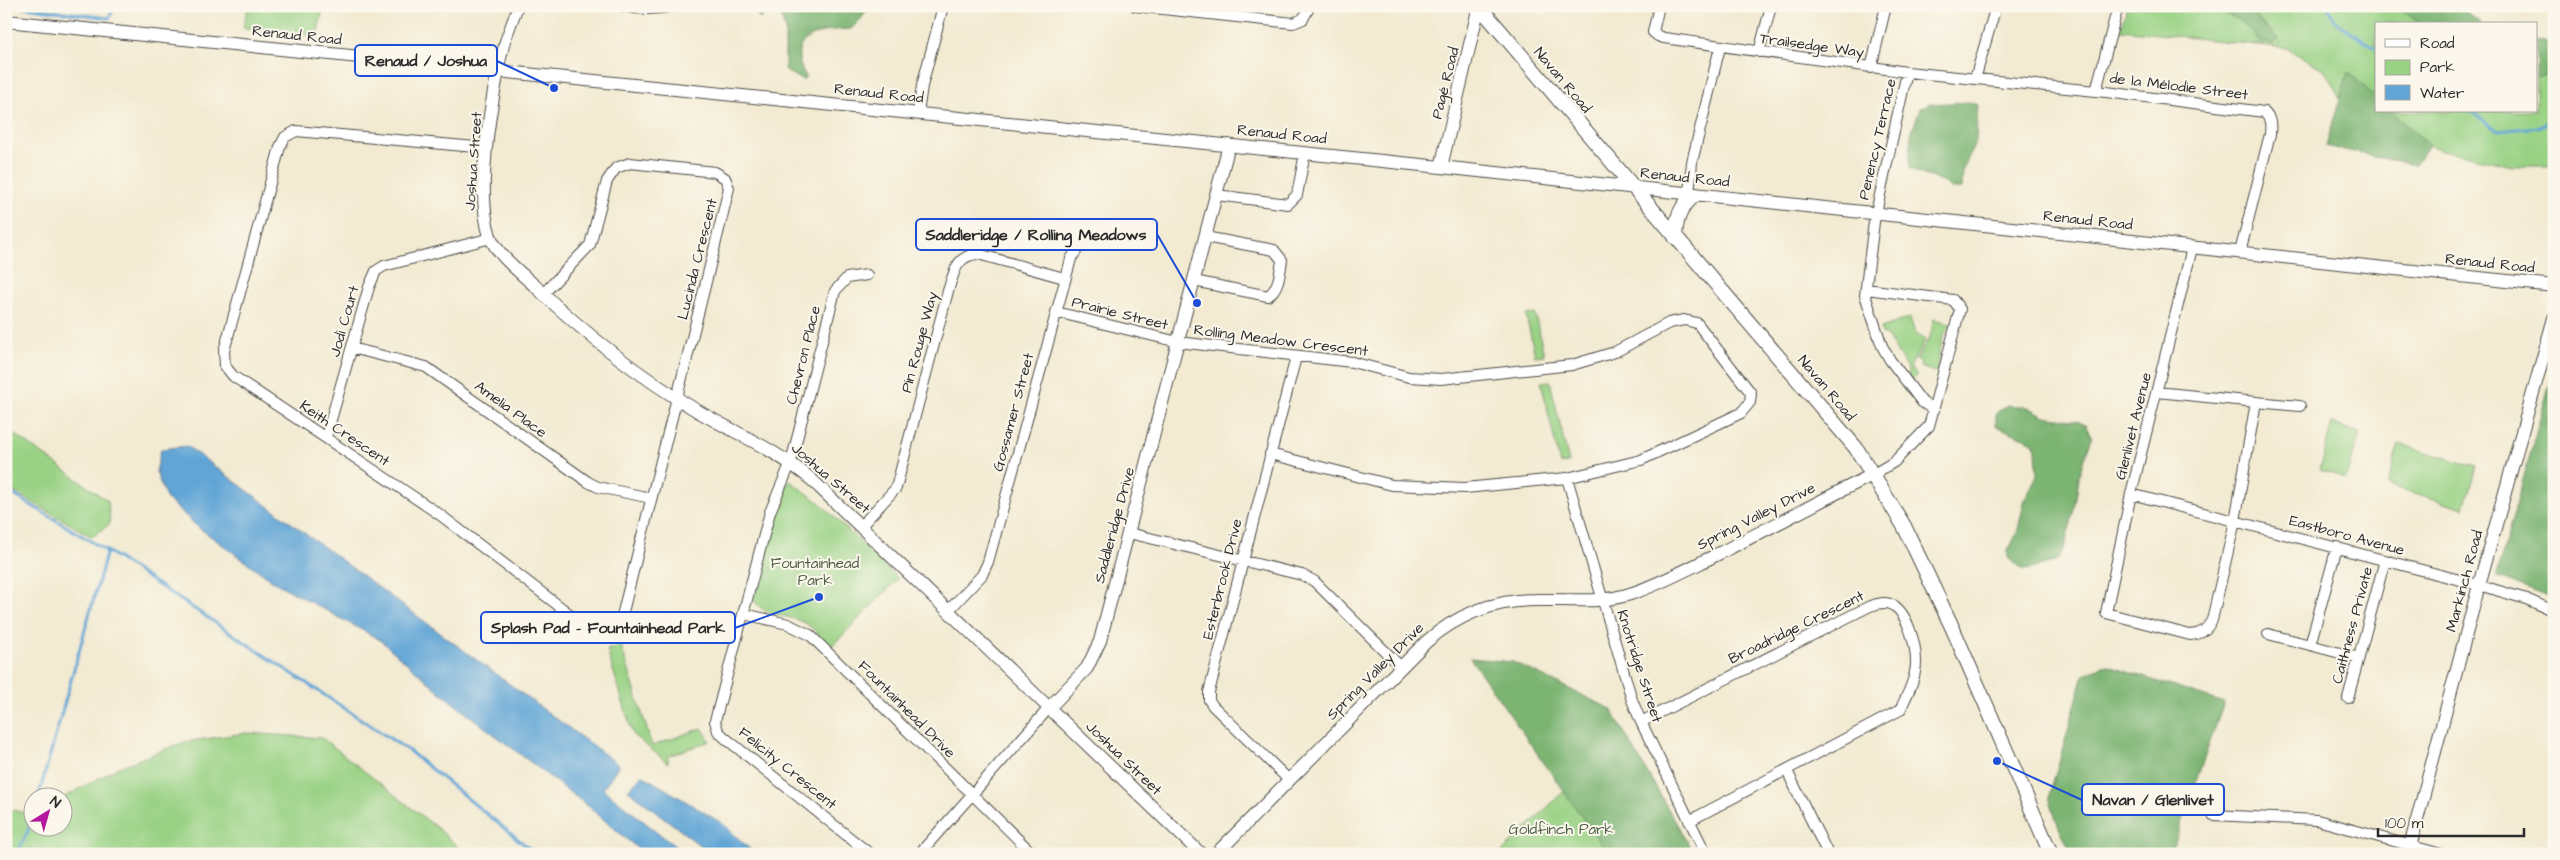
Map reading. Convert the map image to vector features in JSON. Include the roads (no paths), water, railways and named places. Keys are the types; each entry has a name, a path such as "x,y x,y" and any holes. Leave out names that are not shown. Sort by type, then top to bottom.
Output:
{"main road":[{"name":"Navan Road","path":"1479,6 1675,237 1812,394 1856,448 1904,526 1953,629 2051,854"},
{"path":"1675,237 1678,214 1692,195"}],"street":[{"path":"498,71 505,41 518,6"},
{"path":"622,6 634,9 661,9 674,6"},
{"path":"918,113 922,86 942,6"},
{"path":"1135,6 1293,23 1303,20 1310,6"},
{"name":"Pagé Road","path":"1441,167 1479,6"},
{"name":"Trailsedge Way","path":"1659,6 1653,28 1658,36 1720,47 1871,68 1975,79"},
{"path":"1759,52 1771,6"},
{"path":"1871,68 1886,6"},
{"path":"1975,79 1996,6"},
{"path":"2096,91 2118,6"},
{"name":"Renaud Road","path":"6,21 1441,167 2554,286"},
{"path":"1692,195 1692,162 1720,47"},
{"name":"Joshua Street","path":"498,71 487,148 484,199 485,219 491,238 505,258 581,330 676,398 790,462 861,526 1201,854"},
{"name":"Penency Terrace","path":"1907,72 1876,213 1865,295 1876,328 1890,360 1922,402 1934,410"},
{"name":"de la Mélodie Street","path":"1975,79 2258,110 2269,116 2271,124 2270,134 2240,252"},
{"name":"Keith Crescent","path":"487,148 305,131 296,131 285,137 280,147 224,352 225,366 233,376 439,514 589,629 600,634 611,632 620,624 676,398"},
{"name":"Saddleridge Drive","path":"919,854 1087,668 1095,656 1129,533 1229,145"},
{"path":"1216,195 1288,204 1297,195 1305,153"},
{"name":"Lucinda Crescent","path":"543,294 590,245 607,181 616,168 630,163 715,172 725,178 729,188 685,372 676,398"},
{"name":"Gossamer Street","path":"948,610 982,575 988,562 1071,258 1080,245 1110,226"},
{"path":"1194,281 1268,296 1274,292 1279,275 1282,260 1274,250 1205,237"},
{"name":"Jodi Court","path":"326,437 369,287 376,271 384,266 491,238"},
{"name":"Glenlivet Avenue","path":"2192,248 2131,494 2106,613 2190,635 2199,635 2207,629 2212,620 2235,521"},
{"name":"Pin Rouge Way","path":"861,526 896,488 948,291 956,266 961,259 969,254 978,254 1064,278"},
{"name":"Chevron Place","path":"790,462 835,291 848,278 866,275"},
{"path":"1866,288 1953,300 1956,302 1960,315 1929,426 1894,462 1872,475"},
{"name":"Prairie Street","path":"1056,312 1178,342"},
{"name":"Markinch Road","path":"2410,849 2479,585 2554,318"},
{"name":"Rolling Meadow Crescent","path":"1178,342 1352,362 1409,377 1441,379 1572,365 1615,352 1669,323 1684,320 1696,323 1751,393 1747,408 1741,412 1641,460 1567,478 1465,488 1416,488 1392,485 1270,454"},
{"name":"Amelia Place","path":"352,348 426,367 588,482 598,487 651,498"},
{"name":"Esterbrook Drive","path":"1289,780 1209,700 1209,692 1241,562 1296,357"},
{"path":"2157,392 2300,406"},
{"path":"2235,521 2256,402"},
{"name":"Felicity Crescent","path":"790,462 770,512 715,721 718,731 870,854"},
{"name":"Spring Valley Drive","path":"1216,854 1401,667 1443,628 1480,609 1521,600 1603,600 1630,594 1654,585 1872,475"},
{"name":"Knotridge Street","path":"1567,478 1641,722 1706,854"},
{"name":"Eastboro Avenue","path":"2131,494 2479,585 2526,599 2554,612"},
{"path":"1129,533 1241,562 1302,575 1314,581 1401,667"},
{"path":"2310,645 2337,547"},
{"name":"Caithness Private","path":"2348,698 2385,560"},
{"name":"Broadridge Crescent","path":"1641,722 1870,606 1883,602 1893,606 1902,614 1914,642 1916,663 1910,689 1900,710 1689,821"},
{"name":"Fountainhead Drive","path":"744,614 788,624 810,635 1033,854"},
{"path":"2268,634 2358,658"},
{"path":"1786,771 1828,854"},
{"path":"2213,815 2316,820 2410,849 2441,854"}],"water":[{"path":"187,446 619,765 603,789 685,854 644,854 589,807 453,703 380,640 274,582 199,528 166,498 156,472 161,449"},
{"path":"642,775 722,823 755,854 711,854 628,790"}],"waterway":[{"path":"17,6 109,18 115,6"},
{"path":"2327,6 2335,21 2375,47"},
{"path":"2472,112 2498,131 2537,127 2554,120"},
{"path":"6,490 107,551 409,751 536,854"},
{"path":"41,788 107,551"},
{"path":"17,854 25,838"}],"place":[{"name":"Renaud / Joshua","path":"554,88"},
{"name":"Saddleridge / Rolling Meadows","path":"1197,303"},
{"name":"Splash Pad - Fountainhead Park","path":"819,597"},
{"name":"Navan / Glenlivet","path":"1997,761"}],"park label":[{"name":"Fountainhead Park","path":"815,572"},
{"name":"Goldfinch Park","path":"1561,829"}]}
